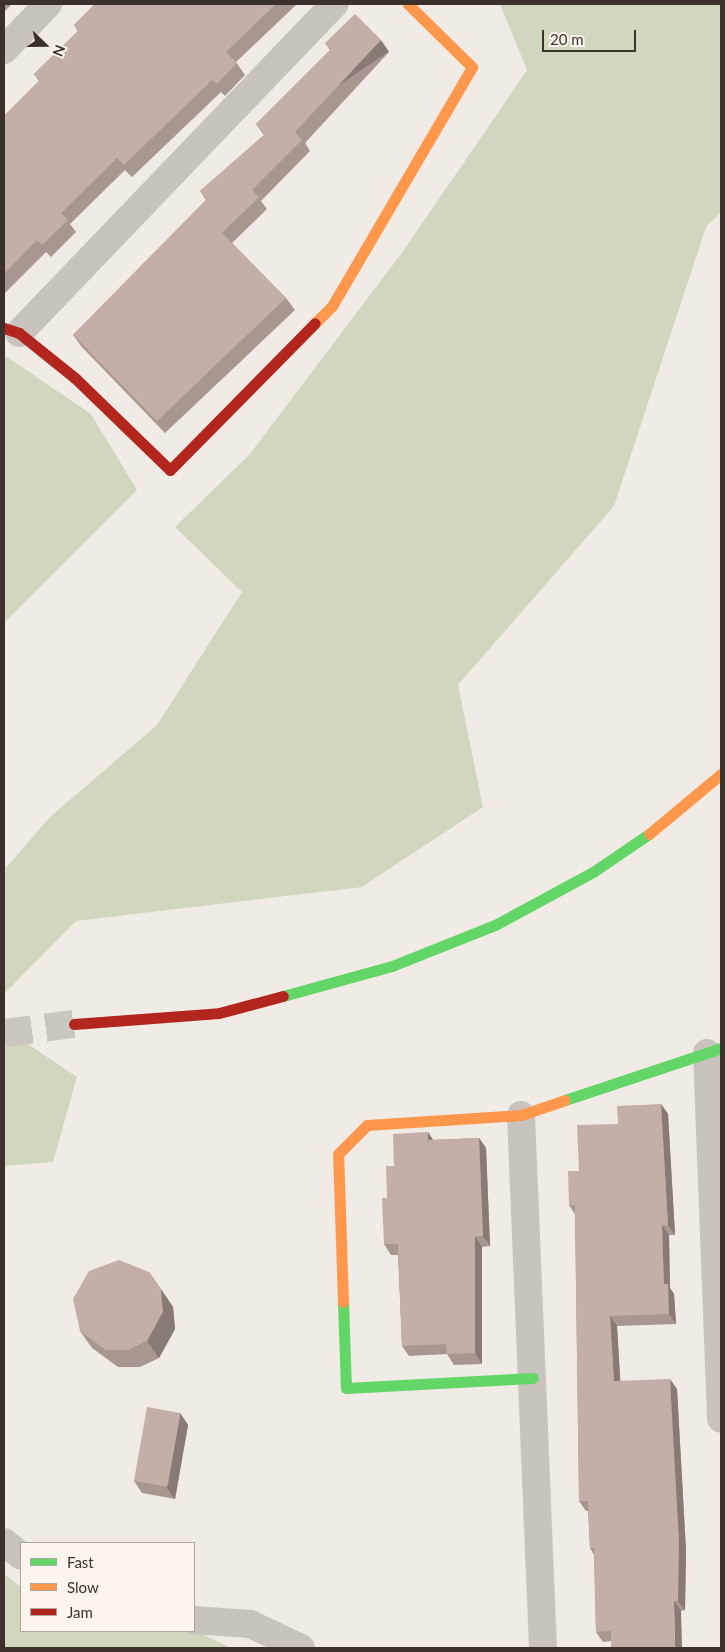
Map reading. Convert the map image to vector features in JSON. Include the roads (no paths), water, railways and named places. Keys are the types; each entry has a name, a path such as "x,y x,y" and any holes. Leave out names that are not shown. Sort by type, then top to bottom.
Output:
{"street":[{"path":"4,50 48,4"},
{"path":"334,4 11,330 75,378 170,470 332,306 472,67 408,4"},
{"path":"74,1024 218,1013 392,966 495,924 593,872 647,836 721,774"},
{"path":"533,1378 346,1388 339,1233 338,1154 367,1125 521,1115 714,1051 721,1420"},
{"path":"521,1115 543,1648"},
{"path":"4,1542 20,1555"},
{"path":"195,1620 250,1624 301,1648"}],"tunnel":[{"path":"4,1033 74,1024"}]}
